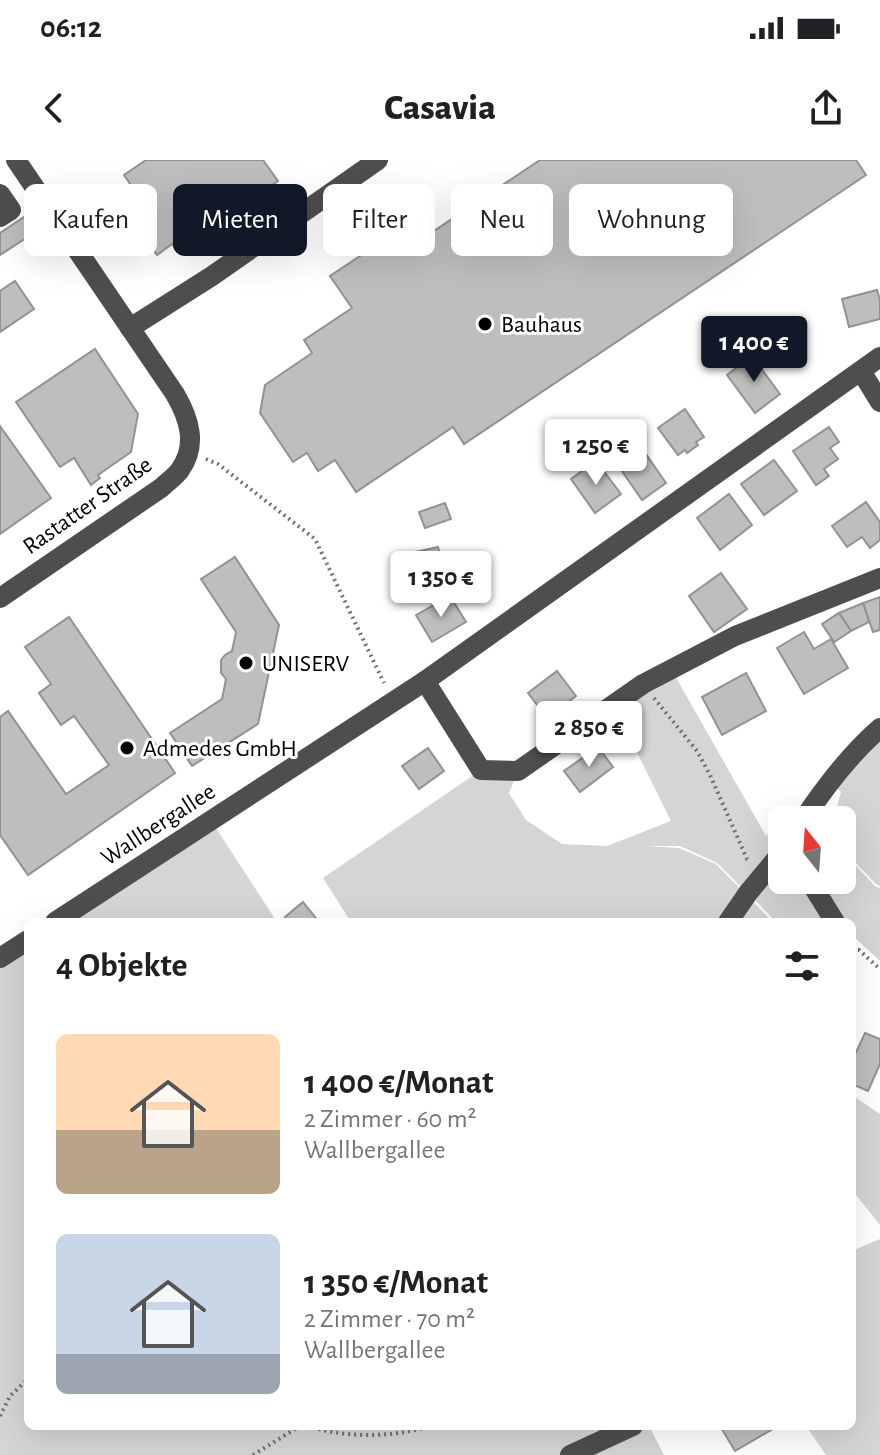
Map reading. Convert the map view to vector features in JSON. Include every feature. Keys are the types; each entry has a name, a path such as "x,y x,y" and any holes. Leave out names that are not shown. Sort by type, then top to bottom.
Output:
{"street":[{"path":"16,160 175,394 191,430 189,452"},
{"path":"130,328 212,276 378,160"},
{"path":"0,194 11,210 0,217"},
{"name":"Wallbergallee","path":"61,918 425,681 880,357"},
{"path":"861,371 880,402"},
{"name":"Rastatter Straße","path":"0,598 161,488 179,471 189,452"},
{"path":"425,681 481,770 518,771 643,684 735,636 880,578"},
{"path":"812,806 855,753 880,728"},
{"path":"731,918 768,869"},
{"path":"818,894 833,918"},
{"path":"0,958 24,943"},
{"path":"570,1455 624,1430"}],"path":[{"path":"189,452 218,464 315,539 393,702"},
{"path":"643,684 697,751 747,859 764,874"},
{"path":"856,950 880,969"},
{"path":"0,1416 10,1396 24,1383"},
{"path":"253,1455 294,1430"},
{"path":"319,1430 358,1436 408,1430"}],"shaded area":[{"path":"674,674 766,836 768,834 768,855 742,888 717,863 680,846 647,846 679,848 716,864 769,918 348,918 323,878 481,770 518,771 509,793 526,820 562,844 607,846 671,821 616,710"},
{"path":"880,737 880,886 856,863 856,806 837,806 841,792 834,785"},
{"path":"214,825 274,918 72,918"},
{"path":"856,866 880,888 880,961 856,939 856,918 840,918 824,894 856,894"},
{"path":"768,880 768,894 811,894 827,918 772,918 752,897"},
{"path":"24,950 24,1430 651,1430 664,1455 0,1455 0,966"},
{"path":"856,1098 880,1114 880,1225 856,1195"},
{"path":"880,1239 880,1455 826,1455 809,1430 856,1430 856,1249"}],"building":[{"path":"146,160 263,160 278,181 274,184 173,184 173,245 157,255 157,184 130,184 124,175"},
{"name":"Bauhaus","path":"540,160 856,160 866,175 464,444 453,427 356,492 335,460 318,471 307,453 293,462 260,413 265,385 312,353 304,340 352,308 330,276 360,256 435,256 435,230 451,220 451,256 553,256 553,184 504,184"},
{"path":"24,217 24,239 0,255 0,233"},
{"path":"15,281 34,309 0,332 0,291"},
{"path":"877,290 880,319 849,327 842,299"},
{"path":"95,349 138,414 131,452 98,475 100,478 91,485 74,458 60,467 16,402"},
{"path":"752,356 780,394 755,413 727,375"},
{"path":"685,409 704,437 687,453 685,450 678,455 658,428"},
{"path":"0,426 51,498 0,534"},
{"path":"829,427 839,442 830,448 838,459 824,469 829,476 816,485 793,451"},
{"path":"641,447 666,483 642,500 617,464"},
{"path":"774,460 797,491 764,515 741,484"},
{"path":"596,461 621,494 595,513 571,479"},
{"path":"729,494 752,525 720,550 697,518"},
{"path":"866,502 880,522 880,540 870,548 862,537 847,547 832,526"},
{"path":"445,503 451,519 425,528 419,512"},
{"path":"438,547 444,570 411,578 406,554"},
{"name":"UNISERV","path":"235,557 279,625 258,724 192,766 170,733 222,699 226,679 221,673 221,660 232,651 236,632 201,579"},
{"path":"721,573 747,609 714,632 689,596"},
{"path":"450,596 466,622 432,642 416,615"},
{"path":"880,597 880,630 873,632 863,603"},
{"path":"863,603 869,622 851,631 839,613"},
{"path":"839,613 851,631 834,642 822,624"},
{"name":"Admedes GmbH","path":"69,617 175,773 28,875 0,835 0,717 8,711 66,794 109,765 74,716 61,725 39,693 51,684 25,647"},
{"path":"804,632 814,649 831,639 848,668 804,694 777,648"},
{"path":"557,671 576,696 547,718 528,693"},
{"path":"746,673 766,711 722,735 702,697"},
{"path":"598,747 613,767 580,792 564,771"},
{"path":"428,748 444,771 419,789 402,766"},
{"path":"303,902 316,918 286,918"},
{"path":"865,1033 880,1039 880,1064 868,1091 856,1086 856,1052"},
{"path":"722,1430 771,1430 735,1451"}],"place":[{"name":"Bauhaus","path":"485,324"},
{"name":"UNISERV","path":"246,663"},
{"name":"Admedes GmbH","path":"127,748"}]}
